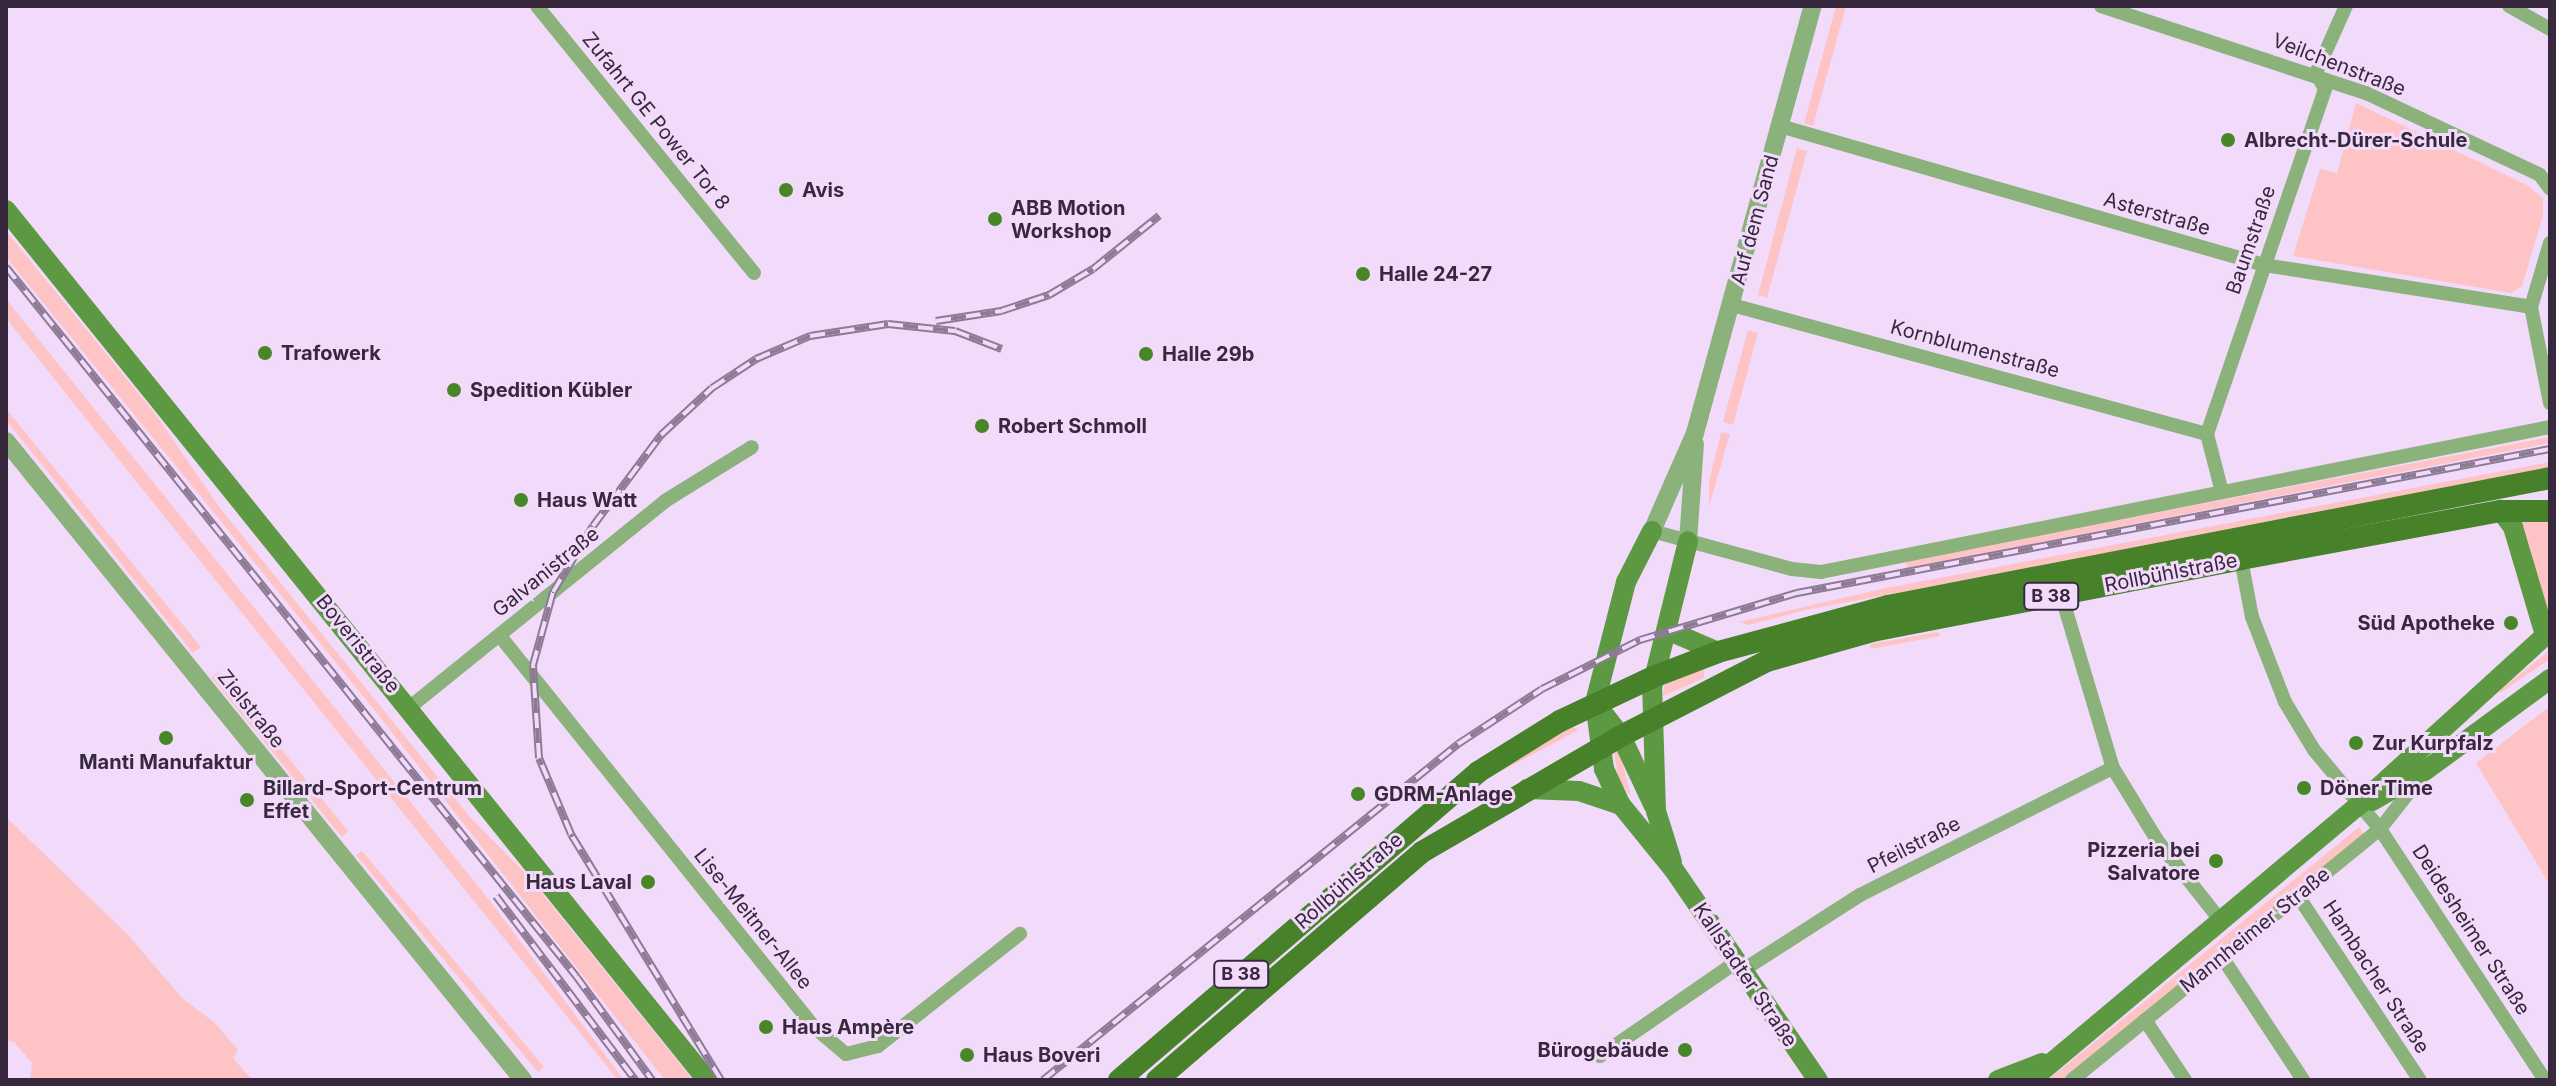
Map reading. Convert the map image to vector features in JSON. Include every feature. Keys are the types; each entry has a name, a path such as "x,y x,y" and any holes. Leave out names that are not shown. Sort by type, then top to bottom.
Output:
{"main road":[{"name":"Boveristraße","path":"6,210 410,707 707,1080"},
{"name":"Rollbühlstraße","path":"1119,1080 1478,772 1595,703 1653,677 1718,652 1888,606 2550,478"},
{"name":"Rollbühlstraße","path":"1621,736 1767,661 1817,644 2063,602 2501,511 2550,511"},
{"path":"2501,511 2513,527 2547,633"},
{"name":"Auf dem Sand","path":"1599,749 1595,703 1626,582 1652,531"},
{"name":"Auf dem Sand","path":"1654,719 1653,677 1688,541"},
{"path":"1667,630 1718,652"},
{"name":"Mannheimer Straße","path":"2031,1080 2359,805 2483,687 2547,633"},
{"name":"Mannheimer Straße","path":"2359,805 2426,770 2550,679"},
{"path":"2483,687 2488,705 2502,714"},
{"path":"1595,703 1621,736 1656,811"},
{"name":"Kallstadter Straße","path":"1654,719 1656,811 1674,870"},
{"name":"B 38","path":"1599,749 1621,736"},
{"name":"Rollbühlstraße","path":"1157,1080 1422,852 1599,749"},
{"name":"Kallstadter Straße","path":"1599,749 1621,805 1674,870 1818,1080"},
{"path":"1527,789 1579,791 1621,805"},
{"name":"Mannheimer Straße","path":"1998,1080 2054,1059"}],"street":[{"name":"Zufahrt GE Power Tor 8","path":"537,6 749,267"},
{"name":"Auf dem Sand","path":"1652,531 1695,433 1813,6"},
{"name":"Veilchenstraße","path":"2101,6 2316,73 2540,175 2550,189"},
{"name":"Baumstraße","path":"2207,434 2325,89 2316,73 2346,6"},
{"path":"2509,6 2550,29"},
{"name":"Asterstraße","path":"1780,126 2264,265 2531,307"},
{"path":"2550,243 2531,307 2550,403"},
{"name":"Kornblumenstraße","path":"1732,305 2207,434"},
{"path":"1652,531 1792,569 1821,572 2550,427"},
{"name":"Auf dem Sand","path":"1688,541 1695,433"},
{"path":"2207,434 2222,492"},
{"name":"Zielstraße","path":"6,441 523,1080"},
{"name":"Galvanistraße","path":"410,707 665,501 752,447"},
{"name":"Deidesheimer Straße","path":"2241,567 2266,660 2285,702 2314,750 2380,829 2545,1080"},
{"path":"2063,602 2113,768 2157,840 2221,921"},
{"name":"Lise-Meitner-Allee","path":"500,636 814,1027 846,1054 878,1046 1020,934"},
{"name":"Pfeilstraße","path":"1600,1056 1738,967 1860,895 2113,768"},
{"name":"Mannheimer Straße","path":"2072,1080 2380,829 2426,770"},
{"name":"Hambacher Straße","path":"2298,896 2420,1080"},
{"path":"2222,957 2303,1080"},
{"path":"2145,1020 2185,1080"}],"shaded area":[{"path":"1836,6 1846,6 1813,126 1804,123"},
{"path":"2356,103 2527,185 2543,198 2543,215 2522,286 2511,293 2293,256 2320,169 2337,173"},
{"path":"1797,148 1807,151 1767,298 1758,295"},
{"path":"6,231 156,415 220,508 470,817 527,875 693,1080 665,1080 372,707 6,257"},
{"path":"6,299 490,901 624,1080 618,1080 6,318"},
{"path":"1748,330 1758,333 1733,425 1723,422"},
{"path":"6,409 201,647 193,653 6,420"},
{"path":"1721,432 1730,434 1709,506 1709,482"},
{"path":"2550,437 2550,443 1907,568 1906,561"},
{"path":"2550,462 2550,470 1806,610 1748,625 1739,622 1881,589"},
{"path":"2520,522 2550,522 2550,618"},
{"path":"1939,632 1940,636 1871,649 1870,644"},
{"path":"2550,650 2550,659 2500,693 2500,690"},
{"path":"1704,667 1704,678 1663,696 1665,682"},
{"path":"218,672 348,831 342,837 211,677"},
{"path":"2550,706 2550,885 2476,763"},
{"path":"1569,727 1580,729 1500,772 1504,766"},
{"path":"1614,751 1620,753 1631,797 1618,779"},
{"path":"6,817 129,936 183,999 215,1023 238,1050 233,1058 252,1080 30,1080 32,1063 14,1042 6,1040"},
{"path":"2359,827 2367,838 2062,1080 2048,1080"},
{"path":"362,851 544,1067 538,1072 356,855"}],"railway":[{"path":"936,321 1001,311 1049,295 1093,269 1159,216"},
{"path":"6,267 576,976 652,1080"},
{"path":"721,1080 571,834 539,758 533,665 553,592 593,526 661,435 712,388 756,359 810,336 888,324 955,331 1002,349"},
{"path":"1043,1080 1458,744 1542,689 1640,640 1797,593 2550,449"},
{"path":"496,896 635,1080"}],"place":[{"name":"Albrecht-Dürer-Schule","path":"2228,140"},
{"name":"Avis","path":"786,190"},
{"name":"ABB Motion Workshop","path":"995,219"},
{"name":"Halle 24-27","path":"1363,274"},
{"name":"Trafowerk","path":"265,353"},
{"name":"Halle 29b","path":"1146,354"},
{"name":"Spedition Kübler","path":"454,390"},
{"name":"Robert Schmoll","path":"982,426"},
{"name":"Haus Watt","path":"521,500"},
{"name":"Süd Apotheke","path":"2511,623"},
{"name":"Manti Manufaktur","path":"166,738"},
{"name":"Zur Kurpfalz","path":"2356,743"},
{"name":"Döner Time","path":"2304,788"},
{"name":"GDRM-Anlage","path":"1358,794"},
{"name":"Billard-Sport-Centrum Effet","path":"247,800"},
{"name":"Pizzeria bei Salvatore","path":"2216,861"},
{"name":"Haus Laval","path":"648,882"},
{"name":"Haus Ampère","path":"766,1027"},
{"name":"Bürogebäude","path":"1685,1050"},
{"name":"Haus Boveri","path":"967,1055"}]}
